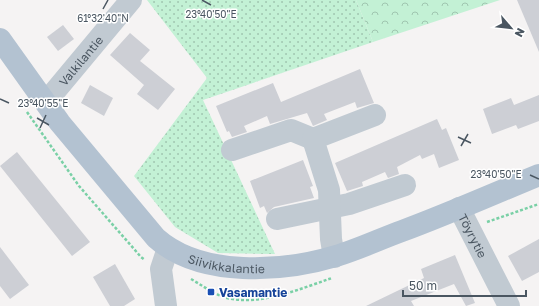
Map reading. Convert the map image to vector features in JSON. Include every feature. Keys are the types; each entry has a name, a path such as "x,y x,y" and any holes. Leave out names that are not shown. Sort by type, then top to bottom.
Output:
{"main road":[{"name":"Siivikkalantie","path":"0,39 106,180 156,238 168,248 195,259 222,266 248,268 335,267 463,217 539,175"}],"street":[{"name":"Valkilantie","path":"46,102 129,1"},
{"path":"232,150 291,130 313,139 375,115"},
{"path":"313,139 329,190 335,267"},
{"path":"277,219 349,204 405,185"},
{"name":"Töyrytie","path":"463,217 509,306"},
{"path":"166,306 161,269 168,248"}],"path":[{"path":"25,110 84,192 141,257 161,269"},
{"path":"463,217 492,221 539,204"},
{"path":"188,278 211,292 228,298 247,301 270,298 335,267"}],"green space":[{"path":"147,0 356,0 373,42 203,100 275,254 218,253 175,227 134,176 207,78"},
{"path":"356,0 500,0 373,42"}],"building":[{"path":"517,0 539,0 539,52"},
{"path":"63,25 74,39 58,51 47,37"},
{"path":"130,33 150,50 140,61 175,89 158,110 137,94 144,85 110,55"},
{"path":"360,69 374,103 357,108 355,102 324,114 327,120 313,126 307,113 270,124 267,116 244,126 247,132 232,137 229,131 227,132 216,106 273,83 281,102"},
{"path":"90,85 113,98 104,116 81,103"},
{"path":"539,95 539,121 518,129 516,125 492,134 483,109 511,98 514,105"},
{"path":"437,119 442,130 446,128 459,160 439,168 434,154 422,159 420,155 397,167 399,174 388,178 385,172 362,182 363,186 347,191 335,163"},
{"path":"17,152 90,242 72,256 0,166"},
{"path":"303,160 313,186 310,187 314,198 274,207 267,213 264,206 260,208 250,181"},
{"path":"539,239 539,272 522,281 508,256"},
{"path":"0,247 29,285 10,299 0,286"},
{"path":"455,255 475,303 466,306 454,284 411,301 414,306 366,306 424,278 421,269"},
{"path":"115,264 135,299 124,306 110,306 93,277"}],"place":[{"name":"Vasamantie","path":"211,292"}]}
